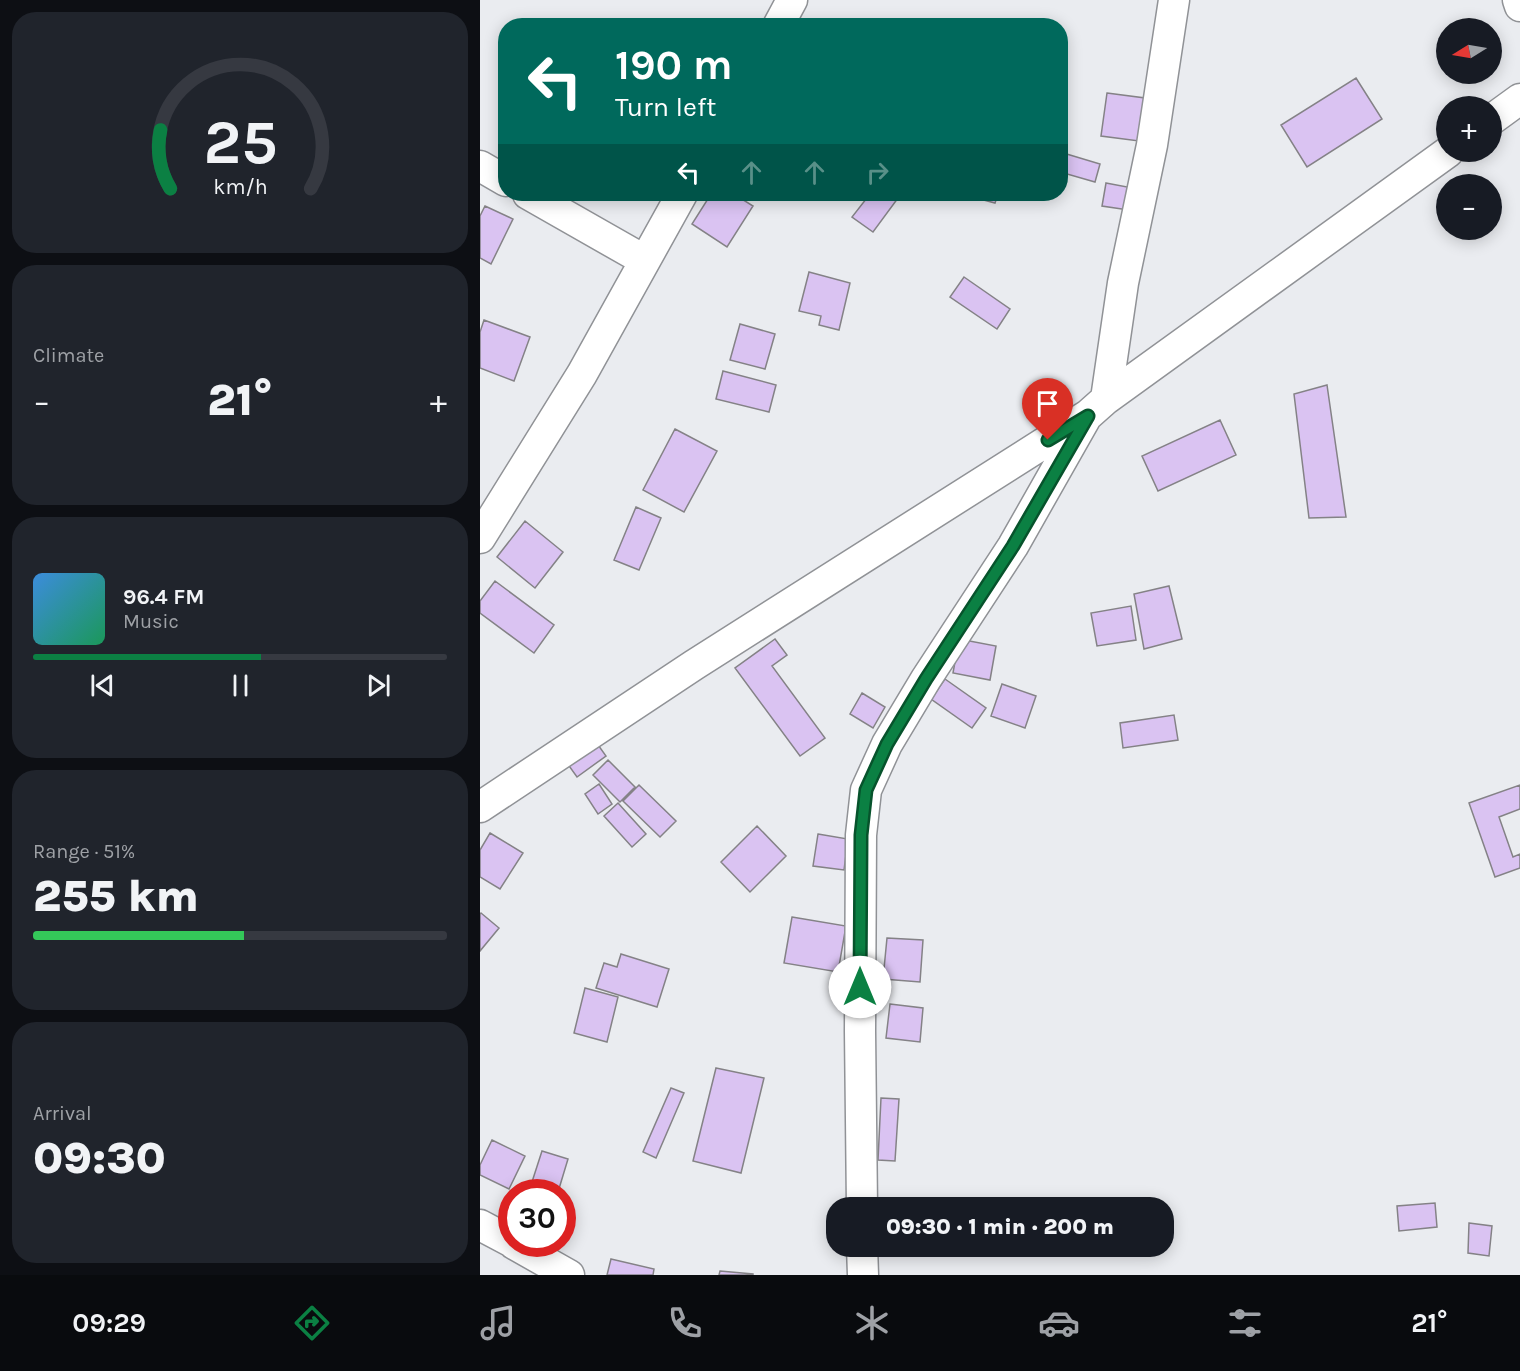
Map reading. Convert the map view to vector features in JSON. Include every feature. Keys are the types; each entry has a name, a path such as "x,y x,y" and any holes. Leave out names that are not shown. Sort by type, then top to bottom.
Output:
{"street":[{"path":"782,18 792,0"},
{"path":"862,1197 861,835 866,790 887,744 926,679 1013,546 1097,407 1152,145 1174,0"},
{"path":"1518,0 1520,6"},
{"path":"1502,112 1520,99"},
{"path":"480,807 694,665 1097,407 1436,161"},
{"path":"480,166 498,176"},
{"path":"540,201 645,260"},
{"path":"480,538 582,374 678,201"},
{"path":"480,1225 498,1235"},
{"path":"538,1257 569,1275"},
{"path":"862,1257 863,1275"}],"building":[{"path":"1356,78 1382,119 1307,167 1281,125"},
{"path":"1107,93 1145,98 1139,141 1101,136"},
{"path":"1068,154 1100,164 1095,182 1068,174"},
{"path":"1106,183 1138,189 1135,211 1102,206"},
{"path":"707,201 745,201 753,206 727,247 692,224"},
{"path":"865,201 896,201 873,232 852,217"},
{"path":"485,206 513,219 491,264 480,258 480,216"},
{"path":"809,272 850,283 839,330 819,325 821,316 799,311"},
{"path":"964,277 1010,309 997,329 950,297"},
{"path":"484,320 530,337 514,381 480,368 480,332"},
{"path":"740,324 775,334 765,369 730,360"},
{"path":"723,371 776,385 769,412 716,399"},
{"path":"1327,385 1346,517 1309,518 1294,394"},
{"path":"1220,420 1236,455 1158,491 1142,456"},
{"path":"675,429 717,451 684,512 643,490"},
{"path":"636,507 661,518 639,570 614,560"},
{"path":"525,521 563,552 535,588 497,557"},
{"path":"495,581 554,625 534,653 480,613 480,601"},
{"path":"1169,586 1182,639 1144,649 1134,594"},
{"path":"1131,606 1136,640 1097,646 1091,613"},
{"path":"775,639 787,655 772,666 825,738 800,756 735,668"},
{"path":"959,639 996,646 990,680 953,673"},
{"path":"945,679 986,708 972,728 931,699"},
{"path":"1002,684 1036,696 1025,728 991,716"},
{"path":"862,693 885,707 873,728 850,714"},
{"path":"1174,715 1178,740 1123,748 1120,723"},
{"path":"591,735 606,756 577,777 562,756"},
{"path":"608,760 635,787 620,802 593,775"},
{"path":"599,784 612,804 598,814 585,794"},
{"path":"639,785 676,821 660,837 623,801"},
{"path":"1520,785 1520,809 1499,817 1513,857 1520,854 1520,868 1495,877 1469,803"},
{"path":"618,803 646,834 632,847 604,816"},
{"path":"757,826 786,856 750,892 721,862"},
{"path":"490,833 523,853 500,889 480,877 480,850"},
{"path":"818,834 848,839 844,870 813,866"},
{"path":"480,914 499,928 480,951"},
{"path":"792,917 846,926 838,972 784,963"},
{"path":"887,938 923,940 920,982 883,979"},
{"path":"621,954 669,969 657,1007 596,988 604,963 617,967"},
{"path":"585,988 618,997 607,1042 574,1033"},
{"path":"890,1004 923,1008 920,1042 886,1038"},
{"path":"716,1068 764,1078 741,1173 693,1161"},
{"path":"671,1088 684,1093 656,1158 643,1152"},
{"path":"881,1098 899,1099 895,1161 878,1160"},
{"path":"492,1140 525,1156 514,1179 498,1179 498,1184 480,1175 480,1165"},
{"path":"542,1151 568,1159 562,1179 533,1179"},
{"path":"1435,1203 1437,1227 1399,1231 1397,1206"},
{"path":"1469,1223 1492,1226 1489,1256 1468,1253"},
{"path":"611,1259 654,1269 653,1275 607,1275"},
{"path":"720,1271 753,1274 753,1275 719,1275"}],"route":[{"path":"860,987 861,835 866,790 887,744 926,679 1013,546 1088,416 1048,440"}]}
